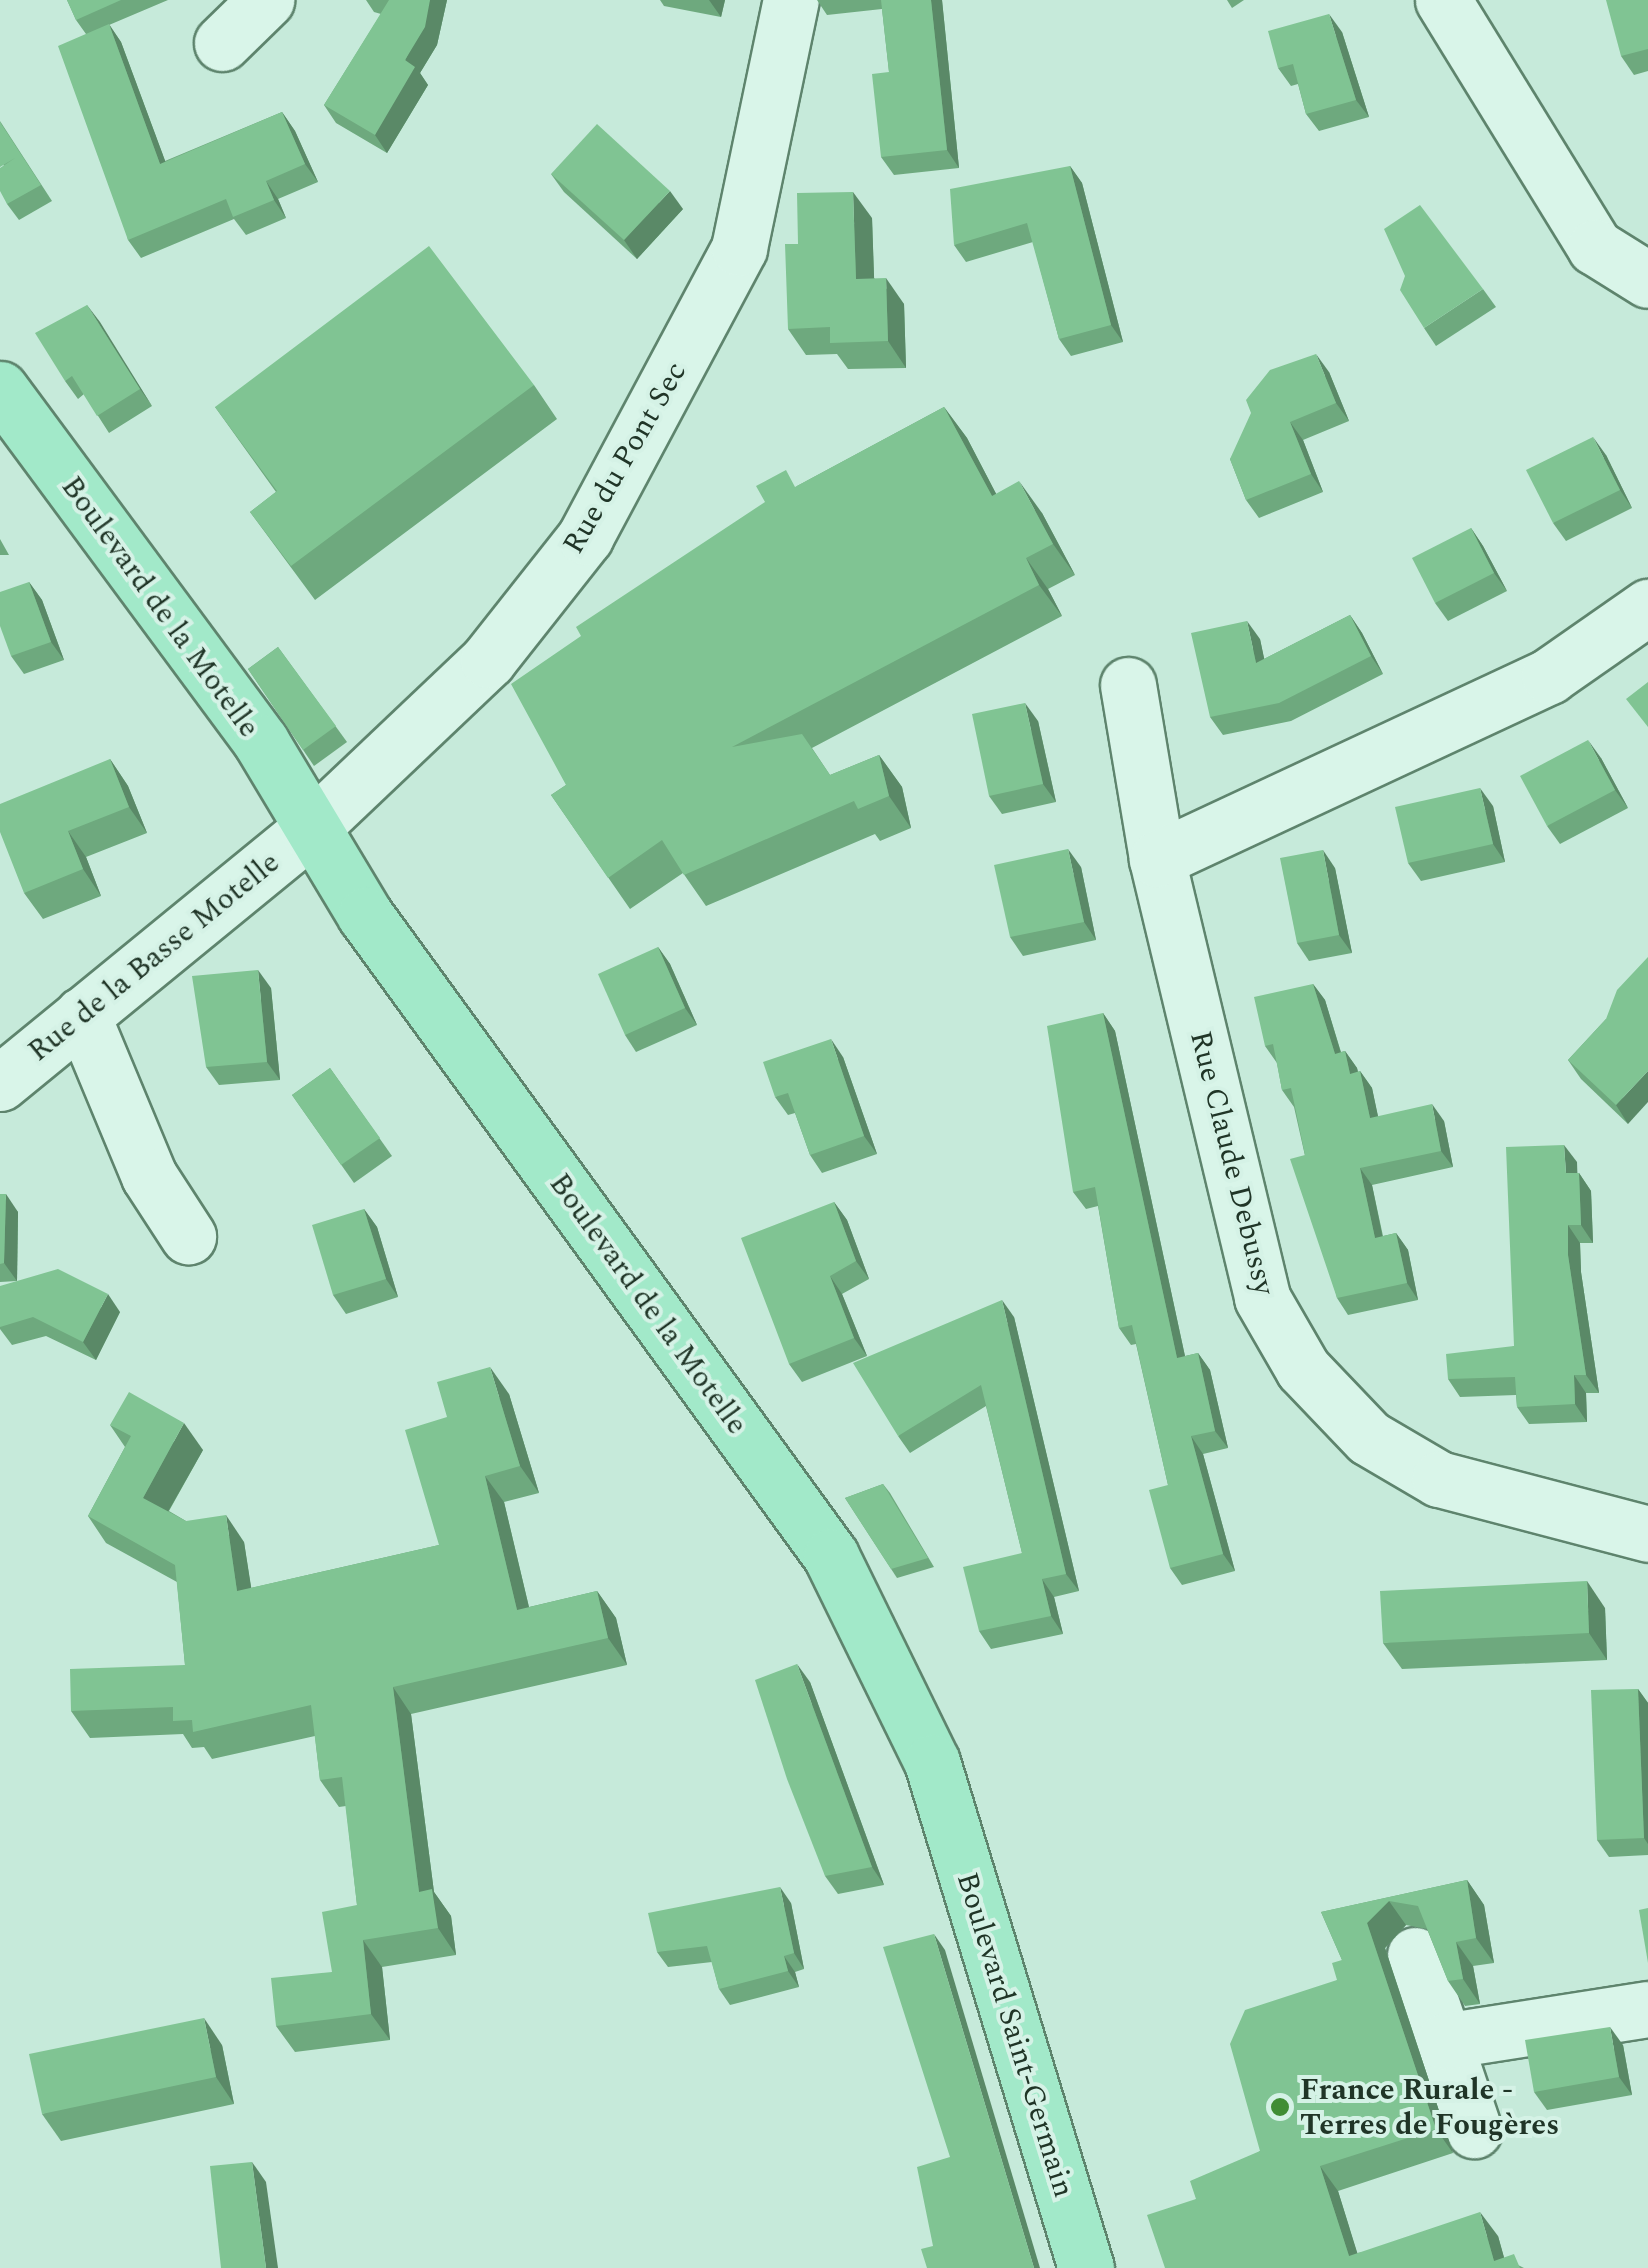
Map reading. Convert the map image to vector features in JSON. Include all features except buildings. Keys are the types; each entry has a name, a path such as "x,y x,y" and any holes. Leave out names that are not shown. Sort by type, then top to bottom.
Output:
{"main road":[{"name":"Boulevard de la Motelle","path":"0,389 261,742 308,832 831,1556 885,1655 944,1801"},
{"name":"Boulevard de la Motelle","path":"0,434 240,766 308,832"},
{"name":"Boulevard Saint-Germain","path":"944,1801 1086,2268"}],"street":[{"path":"222,43 266,0"},
{"name":"Rue du Pont Sec","path":"308,832 488,660 585,536 660,408 739,248 791,0"},
{"path":"1443,0 1595,247 1648,280"},
{"path":"1158,859 1550,676 1648,607"},
{"name":"Rue Claude Debussy","path":"1128,685 1158,859 1262,1298 1303,1369 1369,1438 1439,1479 1648,1534"},
{"name":"Rue de la Basse Motelle","path":"0,1083 308,832"},
{"path":"82,1016 150,1176 188,1236"},
{"path":"1415,1956 1474,2130"},
{"path":"1444,2042 1648,2009"}],"place":[{"name":"France Rurale - Terres de Fougères","path":"1280,2107"}]}
